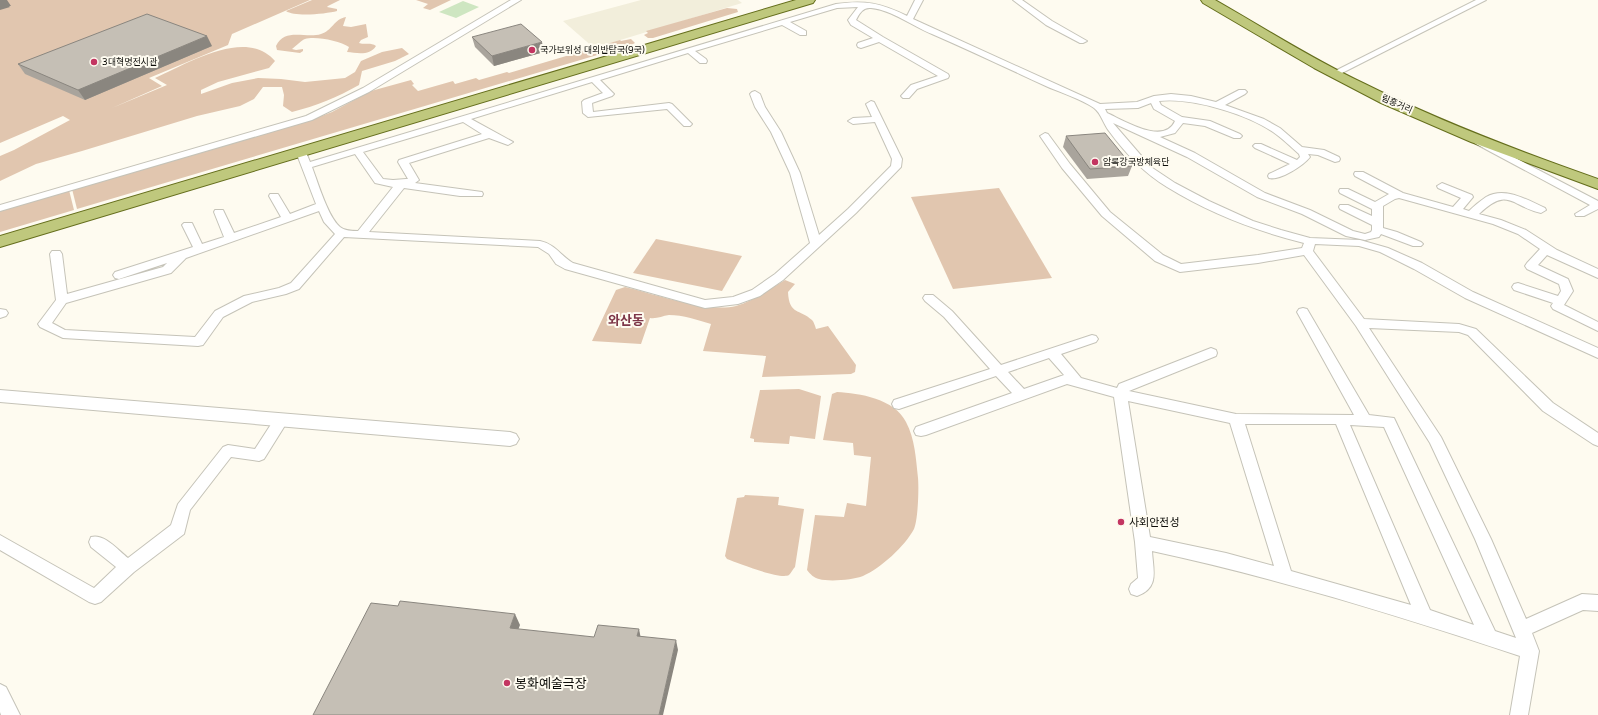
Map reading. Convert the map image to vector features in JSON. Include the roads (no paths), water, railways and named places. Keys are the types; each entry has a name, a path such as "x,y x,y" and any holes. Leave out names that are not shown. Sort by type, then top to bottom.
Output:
{"main road":[{"path":"0,242 303,159 809,0"},
{"name":"림흥거리","path":"1207,0 1309,60 1358,86 1459,132 1598,184"},
{"name":"림흥거리","path":"1215,0 1362,84 1454,125 1598,179"}],"street":[{"path":"0,208 294,124 324,113 361,94 478,22 517,0"},
{"path":"909,20 919,0"},
{"path":"1017,0 1049,23 1084,41"},
{"path":"1339,71 1482,0"},
{"path":"871,104 897,159 896,167 816,244 778,277 756,293 734,301 705,304 569,266 560,261 553,251 540,244 342,233 336,230 328,220 303,159 358,150 846,4 869,5 884,8 1191,155 1261,195 1306,212 1350,234 1365,237 1375,235 1378,226 1378,205 1392,196 1399,195"},
{"path":"869,5 857,11 852,20 854,24 945,76 914,88 906,96"},
{"path":"784,22 803,33"},
{"path":"753,32 763,39"},
{"path":"861,45 880,39"},
{"path":"690,51 703,61"},
{"path":"595,80 609,94 587,102 588,113 591,115 669,106 687,124"},
{"path":"1216,106 1242,92"},
{"path":"755,94 760,107 776,132 795,173 816,244"},
{"path":"1101,111 1138,105 1154,99 1171,97 1191,99 1228,108 1261,121 1277,130 1305,156 1298,164 1273,176"},
{"path":"1154,99 1157,107 1180,120 1208,123 1238,136"},
{"path":"1101,111 1124,145 1147,169 1171,185 1249,223 1308,246 1360,323 1436,441 1483,539 1530,651 1519,715"},
{"path":"463,118 490,134 508,142"},
{"path":"853,121 878,119"},
{"path":"1149,135 1172,132 1178,128 1180,120"},
{"path":"1459,132 1598,205"},
{"path":"361,235 401,184 414,180 403,162 490,134"},
{"path":"1045,136 1066,166 1106,214 1159,258 1180,268 1251,260 1337,240 1373,246 1418,266 1453,286 1496,307 1598,353"},
{"path":"1258,146 1298,164"},
{"path":"358,150 380,181 460,193 478,194"},
{"path":"1299,150 1320,152 1335,159"},
{"path":"1359,174 1399,195 1472,214 1522,232 1553,253 1598,274"},
{"path":"1442,186 1468,197 1456,210"},
{"path":"1344,190 1378,208"},
{"path":"274,196 287,218"},
{"path":"1472,214 1492,198 1504,196 1514,198 1541,210"},
{"path":"1580,214 1598,205"},
{"path":"96,282 182,255 322,206"},
{"path":"1344,207 1393,234 1417,244"},
{"path":"219,212 230,238"},
{"path":"188,225 199,249"},
{"path":"182,255 168,270 62,300 44,324 63,334 198,342 219,314 248,299 282,291 295,286 342,233"},
{"path":"1546,248 1530,266 1564,282 1567,292 1556,306 1598,327"},
{"path":"56,254 62,300"},
{"path":"1453,286 1470,284"},
{"path":"1518,286 1560,301"},
{"path":"929,298 948,314 1020,395"},
{"path":"1303,312 1365,421"},
{"path":"1360,323 1459,328 1472,332 1548,407 1598,440"},
{"path":"899,404 1092,339"},
{"path":"1052,353 1077,382"},
{"path":"1137,588 1146,581 1143,542 1120,394 1124,387 1211,353"},
{"path":"921,431 1066,379 1120,394 1236,419 1341,419 1389,422 1490,638"},
{"path":"0,396 510,439"},
{"path":"0,542 95,597 128,567 178,529 183,508 228,451 259,454 282,419"},
{"path":"1236,419 1285,577"},
{"path":"1341,419 1424,616"},
{"path":"97,542 128,567"},
{"path":"1143,542 1226,560 1424,616 1530,651"},
{"path":"1521,630 1582,602 1598,603"},
{"path":"0,693 11,715"}],"place":[{"name":"국가보위성 대외반탐국(9국)","path":"532,50"},
{"name":"3대혁명전시관","path":"94,62"},
{"name":"압록강국방체육단","path":"1095,162"},
{"name":"사회안전성","path":"1121,522"},
{"name":"봉화예술극장","path":"507,683"}],"district":[{"name":"와산동","path":"626,320"}]}
